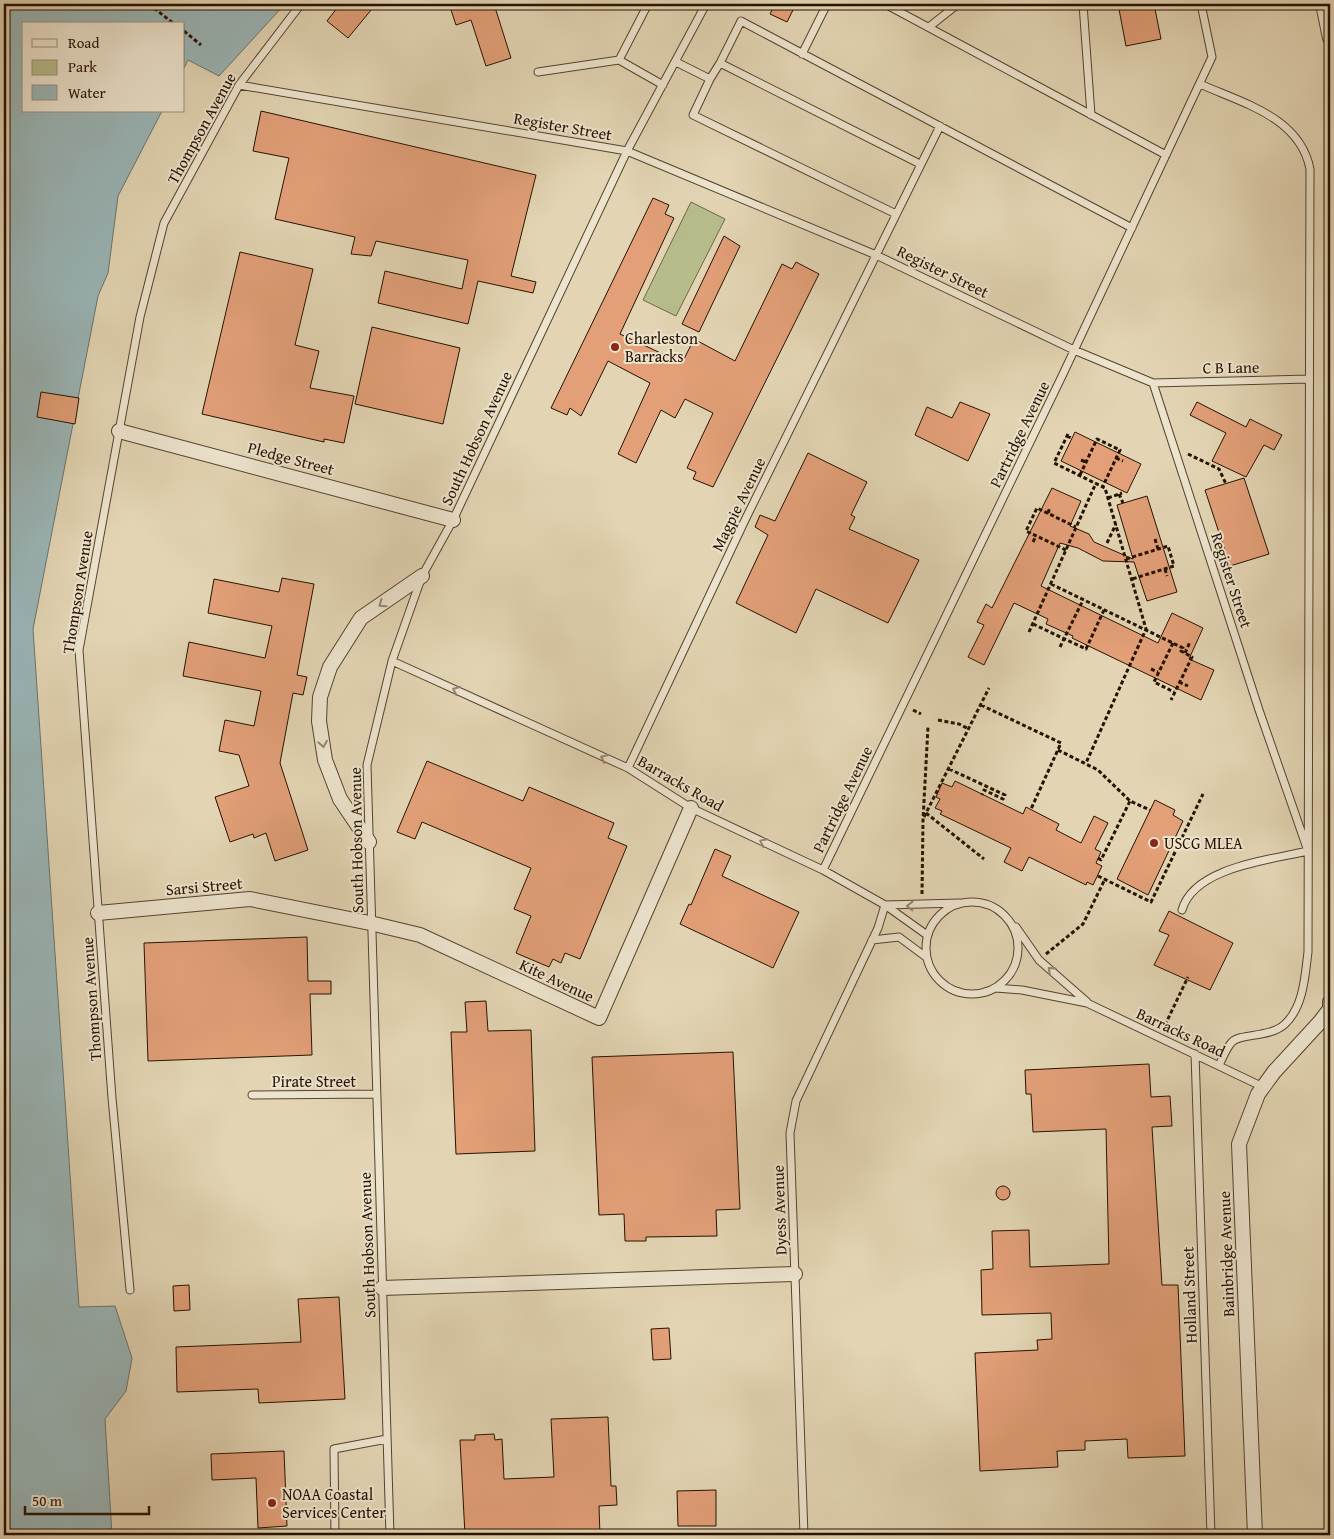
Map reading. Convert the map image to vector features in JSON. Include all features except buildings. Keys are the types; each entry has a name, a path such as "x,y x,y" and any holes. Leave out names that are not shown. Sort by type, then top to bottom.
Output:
{"street":[{"path":"1323,4 1330,38"},
{"name":"Pledge Street","path":"119,431 453,520"},
{"path":"369,842 340,799 325,760 319,721 320,697 330,667 361,618 422,576"},
{"name":"Kite Avenue","path":"370,923 420,935 598,1018 691,808"},
{"name":"Sarsi Street","path":"98,912 250,899 370,923"},
{"path":"1330,1002 1330,1009"},
{"name":"Bainbridge Avenue","path":"1255,1535 1239,1144 1258,1094 1274,1072 1303,1043 1330,1009"},
{"path":"382,1288 795,1274"}],"lane":[{"name":"Thompson Avenue","path":"130,1290 98,912 79,650 140,317 164,223 239,85 302,4"},
{"path":"619,60 648,4"},
{"name":"South Hobson Avenue","path":"390,1535 370,923 367,765 392,661 422,576 453,520 627,151 706,4"},
{"path":"802,54 827,4"},
{"path":"885,4 1166,156"},
{"path":"929,27 958,4"},
{"path":"1083,4 1091,115"},
{"name":"Partridge Avenue","path":"822,870 1074,350 1212,58 1201,4"},
{"path":"896,214 693,115 741,22 1132,228"},
{"path":"538,72 619,60 663,85"},
{"path":"676,62 710,79"},
{"path":"720,63 920,164"},
{"path":"1200,84 1270,115 1290,130 1307,154 1310,169 1308,952 1300,997 1286,1023 1276,1030 1257,1036 1235,1039 1230,1043 1219,1066"},
{"name":"Register Street","path":"239,85 627,151 876,254 1074,350 1153,383 1259,710 1308,851"},
{"name":"Magpie Avenue","path":"628,768 746,518 940,126"},
{"name":"C B Lane","path":"1153,383 1310,379"},
{"name":"Barracks Road","path":"392,661 628,768 691,808 822,870 885,905 923,906 958,903"},
{"path":"1182,910 1190,893 1206,880 1224,872 1308,851"},
{"path":"1009,920 1016,934 1018,950 1015,966 1007,978 996,988 982,993 967,994 953,990 940,982 931,971 926,957 927,935 938,915 951,905 967,901 983,902 997,909 1009,920 1027,940 1039,960 1087,1003"},
{"path":"885,905 927,935"},
{"name":"Dyess Avenue","path":"804,1535 790,1133 796,1101 872,940 885,905"},
{"path":"872,940 899,936 926,957"},
{"path":"996,988 1022,990 1087,1003"},
{"name":"Barracks Road","path":"1087,1003 1263,1087"},
{"path":"1330,1009 1330,1034"},
{"name":"Holland Street","path":"1195,1054 1210,1535"},
{"name":"Pirate Street","path":"252,1095 376,1094"},
{"path":"335,1535 334,1449 387,1439"}],"path":[{"path":"149,4 172,22"},
{"path":"185,32 201,45"},
{"path":"1072,438 1067,435 1054,463 1103,486 1116,524 1146,629 1086,763"},
{"path":"1080,475 1097,439 1120,450 1103,486"},
{"path":"1174,447 1219,468 1226,484"},
{"path":"1116,458 1123,461"},
{"path":"1082,460 1086,462"},
{"path":"1029,632 1096,483"},
{"path":"1108,498 1121,494 1123,503"},
{"path":"1048,513 1050,507"},
{"path":"1066,550 1026,531 1037,508 1076,527"},
{"path":"1107,543 1116,524"},
{"path":"1033,542 1036,536"},
{"path":"1155,539 1158,549"},
{"path":"1126,559 1168,546 1174,566 1132,579"},
{"path":"1165,569 1167,576"},
{"path":"1051,584 1183,648 1181,651 1192,657 1171,700"},
{"path":"1060,647 1083,600"},
{"path":"1033,624 1086,649 1104,610"},
{"path":"1185,653 1190,642"},
{"path":"1173,643 1154,682 1174,692"},
{"path":"1151,669 1158,672"},
{"path":"1179,682 1188,686"},
{"path":"923,820 989,688"},
{"path":"981,705 1062,743 1031,809"},
{"path":"913,710 921,714"},
{"path":"938,720 959,724 969,729"},
{"path":"923,899 923,820 928,727"},
{"path":"1058,750 1098,770 1130,801 1150,810"},
{"path":"948,769 1005,795 1003,799 984,790 982,795"},
{"path":"1098,876 1151,902 1203,794"},
{"path":"1098,858 1101,860 1130,801"},
{"path":"926,813 984,859"},
{"path":"1045,954 1082,924 1105,879"},
{"path":"1165,1025 1188,977"}],"green space":[{"path":"691,202 725,219 676,316 643,300"}],"water":[{"path":"4,4 285,4 219,76 188,60 185,66 185,22 22,22 22,112 161,112 118,196 108,273 98,296 33,629 79,1307 115,1306 132,1358 126,1391 105,1419 112,1535 4,1535"}],"place":[{"name":"Charleston Barracks","path":"615,347"},
{"name":"USCG MLEA","path":"1154,843"},
{"name":"NOAA Coastal Services Center","path":"272,1503"}]}
